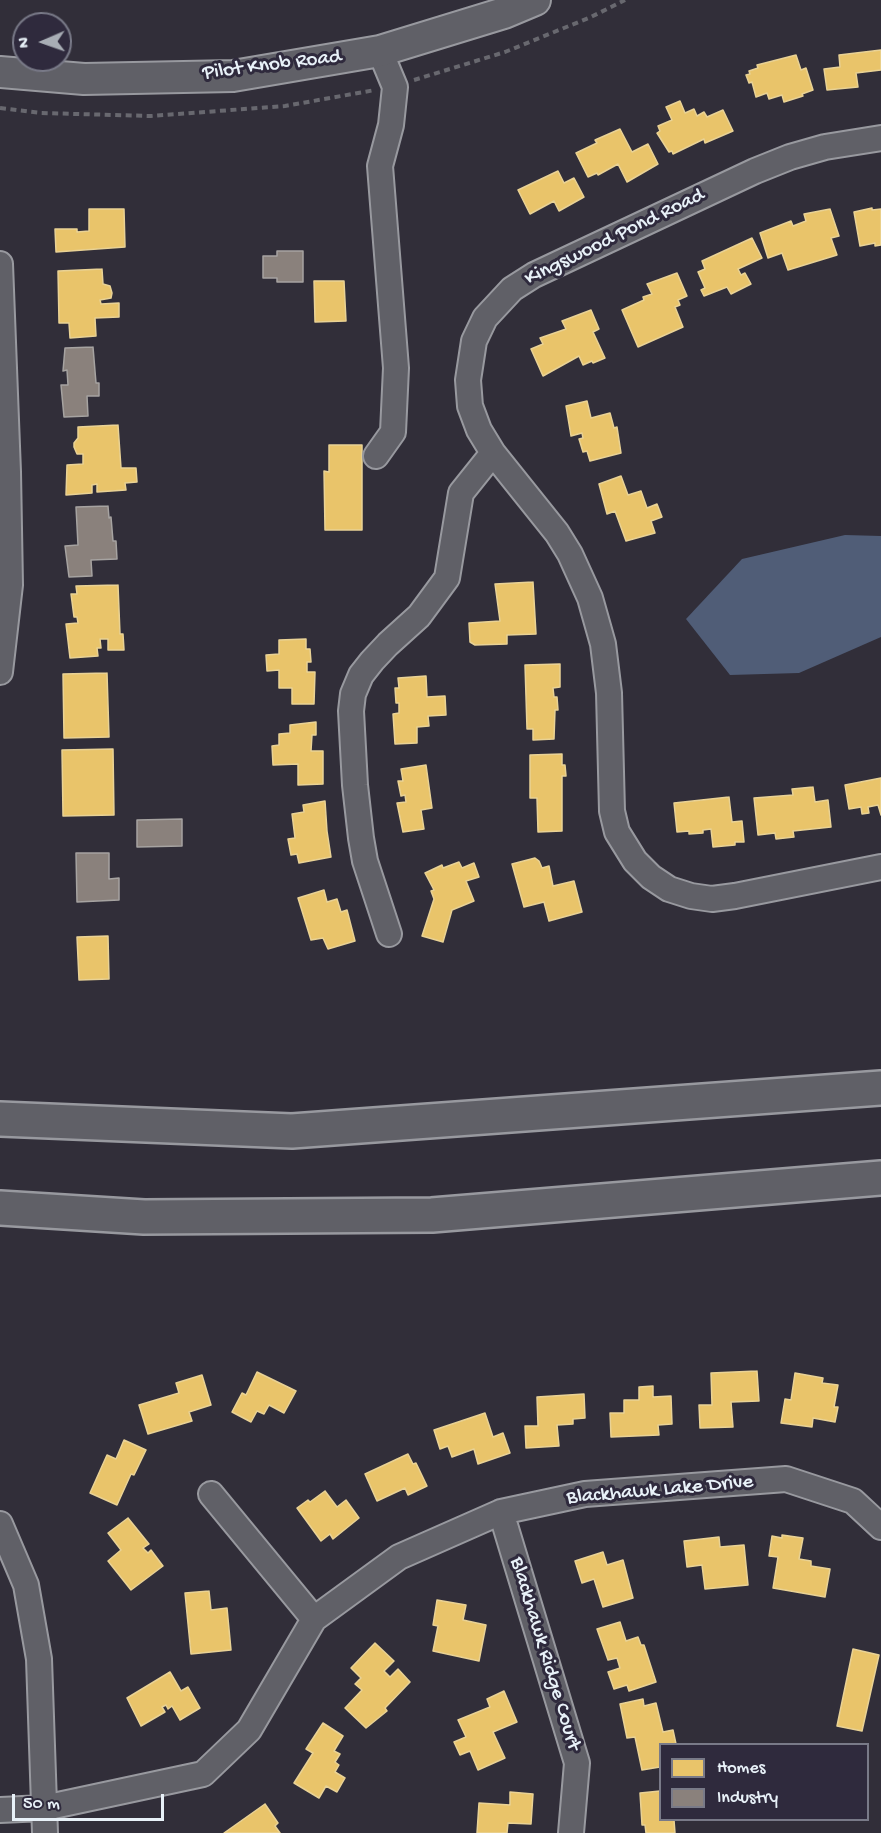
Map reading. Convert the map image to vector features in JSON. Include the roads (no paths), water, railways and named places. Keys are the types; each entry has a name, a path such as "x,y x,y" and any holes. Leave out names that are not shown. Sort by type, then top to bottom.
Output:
{"highway":[{"path":"0,1119 292,1131 881,1088"},
{"path":"0,1208 144,1217 432,1215 881,1178"}],"main road":[{"name":"Pilot Knob Road","path":"0,72 84,79 233,76 380,51 504,13 535,0"}],"street":[{"path":"376,456 393,432 396,368 380,166 391,125 395,87 380,51"},
{"name":"Kingswood Pond Road","path":"881,138 825,147 781,160 534,275 512,289 485,318 474,341 469,367 468,393 479,430 493,453 557,533 570,554 590,598 603,644 609,693 612,811 622,842 643,870 669,889 691,896 712,899 881,867"},
{"path":"0,264 8,472 0,672"},
{"path":"389,934 365,861 354,764 351,711 353,694 372,661 419,616 447,578 461,493 493,453"},
{"name":"Blackhawk Lake Drive","path":"0,1810 44,1808 203,1774 249,1730 314,1619 399,1557 501,1512 585,1494 786,1479 853,1501 881,1527"},
{"path":"211,1494 314,1619"},
{"name":"Blackhawk Ridge Court","path":"501,1512 577,1763 571,1833"},
{"path":"0,1524 26,1585 39,1659 45,1833"}],"water":[{"path":"845,535 881,536 881,637 799,673 730,675 686,619 742,559"}]}
